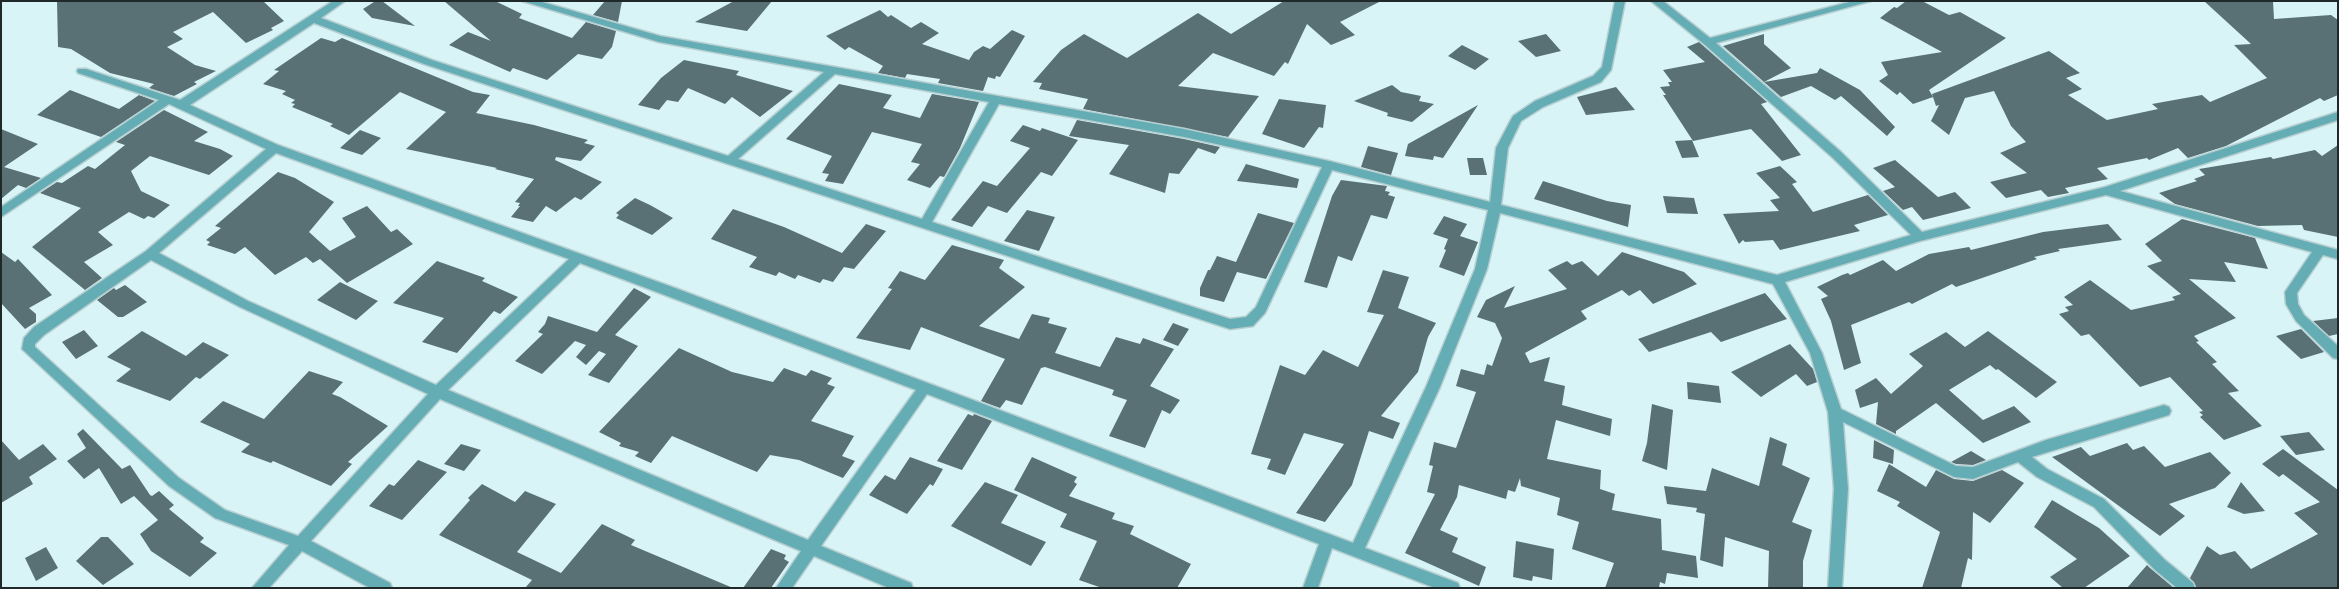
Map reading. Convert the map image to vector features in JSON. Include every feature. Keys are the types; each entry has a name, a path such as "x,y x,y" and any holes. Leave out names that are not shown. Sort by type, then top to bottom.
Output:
{"street":[{"path":"181,105 340,1"},
{"path":"527,1 659,39 1184,133 1328,165 1778,280 1920,237 2106,191 2338,116"},
{"path":"1357,550 1433,387 1481,269 1495,207 1502,148 1517,119 1539,104 1597,79 1607,68 1620,1"},
{"path":"1656,1 1708,42 1837,155 1920,237"},
{"path":"1708,42 1866,1"},
{"path":"313,18 428,62 1230,324 1250,322 1261,310 1328,165"},
{"path":"82,71 168,99 274,148 578,258 924,387 1453,588"},
{"path":"729,161 832,71"},
{"path":"1,213 168,99"},
{"path":"925,224 996,100"},
{"path":"274,148 150,254 39,331 29,342 28,349 174,482 220,514 300,543 385,588"},
{"path":"2106,191 2338,256"},
{"path":"2319,252 2291,292 2292,304 2300,318 2338,354"},
{"path":"150,254 244,304 438,392 906,588"},
{"path":"259,588 438,392 578,258"},
{"path":"1778,280 1816,353 1825,376 1834,412 1841,488 1835,588"},
{"path":"783,588 924,387"},
{"path":"1834,412 1954,471 1973,473 2078,436 2164,412"},
{"path":"2020,456 2042,473 2099,503 2160,565 2188,588"},
{"path":"1310,588 1328,539"}],"building":[{"path":"57,1 263,1 284,21 271,28 273,30 246,43 213,12 173,32 183,39 167,47 195,65 216,71 194,82 197,84 174,96 149,88 154,84 110,73 71,49 58,47"},
{"path":"382,1 415,26 372,18 363,9 374,2"},
{"path":"444,1 495,1 522,14 519,18 572,38 586,22 616,31 612,47 602,59 578,54 547,80 513,68 510,72 449,45 468,32 491,41"},
{"path":"605,1 622,1 618,22 593,15"},
{"path":"734,1 772,1 747,31 695,22"},
{"path":"1284,1 1381,1 1340,22 1355,35 1331,45 1307,24 1288,64 1285,62 1274,76 1213,53 1178,86 1259,96 1228,137 1083,109 1088,99 1039,89 1042,83 1033,82 1061,50 1084,34 1127,58 1198,13 1231,34"},
{"path":"1906,1 1922,1 1949,15 1960,12 2006,38 1929,90 1933,97 1913,104 1900,92 1897,95 1879,81 1888,75 1881,62 1942,52 1880,18 1894,7 1897,8"},
{"path":"2204,1 2273,1 2274,19 2331,15 2338,20 2338,95 2324,101 2320,98 2226,146 2188,158 2178,148 2149,160 2147,158 2097,168 2108,179 2065,188 2069,193 2048,197 2041,190 2006,198 1990,182 2027,173 2000,153 2026,142 2011,126 1994,91 1965,98 1949,135 1931,121 1939,105 1936,106 1932,94 2049,51 2080,73 2066,78 2082,89 2068,95 2107,120 2158,109 2152,104 2202,95 2210,102 2267,78 2234,45 2251,44"},
{"path":"880,10 888,17 891,15 911,28 921,22 939,33 922,44 969,60 974,52 983,46 990,49 1012,30 1025,36 1000,77 996,76 995,79 988,77 983,91 938,83 940,79 907,74 905,78 878,73 883,66 849,47 845,50 826,36"},
{"path":"1546,34 1561,51 1536,57 1518,41"},
{"path":"1764,34 1764,44 1791,68 1764,82 1817,73 1820,68 1860,90 1895,127 1887,136 1841,96 1835,100 1811,86 1781,97 1723,46"},
{"path":"321,38 335,42 342,38 473,92 490,95 476,113 534,125 588,140 584,143 595,146 581,161 556,157 555,160 602,182 581,200 575,197 556,212 546,206 533,222 511,217 520,206 518,206 520,203 515,202 534,179 495,169 497,168 406,149 446,112 400,92 349,135 330,126 333,124 292,107 295,104 291,103 295,100 282,94 286,91 263,84 279,71 274,70"},
{"path":"1699,42 1767,102 1761,104 1801,155 1782,161 1751,129 1693,141 1663,95 1666,95 1660,87 1670,86 1668,82 1672,82 1663,70 1705,62 1687,47"},
{"path":"1462,45 1489,59 1475,70 1448,56"},
{"path":"684,60 739,71 736,75 793,91 760,117 732,97 725,104 688,88 678,102 667,100 659,110 638,105 661,78"},
{"path":"839,84 892,95 883,108 920,118 932,94 979,102 960,148 944,177 940,176 930,188 907,180 920,164 911,162 922,144 872,132 843,184 825,181 829,174 822,173 832,156 786,139"},
{"path":"1392,85 1401,92 1421,96 1419,101 1434,104 1412,122 1387,116 1388,113 1354,101"},
{"path":"1616,87 1635,110 1586,115 1577,97"},
{"path":"70,90 119,109 139,95 155,101 101,137 37,115"},
{"path":"1279,99 1326,105 1323,128 1319,127 1304,148 1262,134"},
{"path":"1478,105 1443,158 1434,156 1433,160 1405,156 1408,144"},
{"path":"164,110 208,132 194,141 220,149 233,156 209,175 150,156 131,171 141,191 170,205 154,218 148,216 144,219 129,212 98,232 113,245 84,262 102,278 85,290 32,247 81,208 40,193 57,182 62,183 88,166 95,169 125,145 116,142"},
{"path":"1077,120 1220,147 1215,154 1198,148 1179,174 1169,173 1165,193 1109,174 1129,145 1069,136"},
{"path":"1023,125 1040,131 1042,128 1078,140 1052,176 1041,172 1007,213 988,206 972,227 951,220 983,181 997,186 1030,148 1010,141"},
{"path":"1,129 38,144 4,167 41,178 26,188 18,185 1,199"},
{"path":"360,130 381,138 362,155 340,148"},
{"path":"1692,140 1699,157 1682,158 1675,141"},
{"path":"2338,145 2338,237 2304,230 2302,225 2258,226 2175,204 2159,193 2197,181 2194,179 2205,175 2199,169 2271,157 2273,159 2315,150 2322,156"},
{"path":"1368,146 1398,153 1391,175 1361,167"},
{"path":"1467,158 1483,158 1487,175 1470,175"},
{"path":"1895,160 1938,197 1955,192 1971,208 1923,220 1912,207 1903,210 1883,191 1895,187 1873,168"},
{"path":"1246,164 1299,179 1297,188 1237,181"},
{"path":"1780,166 1797,182 1792,184 1813,212 1868,195 1888,215 1854,225 1860,231 1780,250 1773,240 1745,242 1743,240 1739,244 1723,214 1779,211 1770,200 1780,198 1756,173"},
{"path":"278,172 295,178 334,202 309,232 330,251 356,237 342,218 367,206 391,232 397,229 413,244 347,283 320,259 313,263 306,257 275,275 245,247 235,254 207,245 210,242 206,240 221,228 215,226"},
{"path":"1341,180 1387,186 1385,191 1390,192 1388,195 1395,197 1387,219 1371,215 1352,261 1338,256 1327,288 1304,282 1332,196"},
{"path":"1543,181 1607,201 1631,205 1628,227 1534,199"},
{"path":"1663,196 1694,198 1698,214 1667,213"},
{"path":"635,198 673,218 652,235 616,218 619,215 616,213"},
{"path":"733,209 784,227 842,253 866,224 886,231 854,269 844,267 833,282 823,279 820,283 798,275 795,279 779,272 776,276 749,267 757,257 711,239"},
{"path":"1027,210 1055,217 1039,251 1004,241"},
{"path":"1258,213 1294,223 1266,279 1237,272 1224,302 1200,296 1200,288 1217,256 1236,262"},
{"path":"1444,216 1467,224 1460,236 1478,242 1464,276 1439,267 1448,239 1433,234"},
{"path":"2182,219 2255,238 2268,269 2224,262 2236,282 2189,279 2236,318 2194,336 2199,341 2196,342 2217,362 2212,364 2239,391 2228,393 2262,426 2224,440 2200,417 2203,415 2199,412 2203,411 2170,377 2140,387 2089,334 2081,336 2059,314 2069,311 2065,307 2073,305 2064,297 2090,280 2131,310 2175,300 2172,297 2181,294 2147,266 2162,261 2145,244"},
{"path":"2108,224 2122,240 2058,249 2060,251 2034,257 2037,259 1956,287 1952,284 1912,304 1909,302 1851,325 1861,363 1844,370 1831,321 1821,299 1828,296 1817,287 1842,275 1848,273 1850,275 1883,260 1896,271 1929,254 1969,247 1971,250 2043,232"},
{"path":"952,245 1004,260 999,268 1025,287 979,326 1019,339 1032,314 1050,318 1048,323 1067,328 1055,353 1100,367 1116,337 1140,344 1143,338 1174,349 1150,386 1180,400 1170,414 1162,410 1145,448 1109,436 1127,400 1112,395 1114,390 1045,367 1041,368 1022,405 1006,400 1000,408 981,401 1005,359 921,327 910,350 856,338 892,289 888,288 900,271 925,280"},
{"path":"1,252 15,262 18,259 52,295 29,308 36,314 36,322 25,329 1,303"},
{"path":"1622,252 1684,272 1697,284 1653,304 1640,290 1629,296 1622,290 1581,311 1587,319 1525,353 1530,363 1550,357 1544,381 1565,386 1562,405 1612,419 1610,436 1556,420 1547,459 1601,470 1600,489 1615,494 1612,510 1661,519 1662,550 1696,556 1698,578 1667,573 1665,584 1660,582 1659,588 1605,588 1614,563 1572,549 1579,522 1557,515 1560,498 1521,486 1520,478 1515,492 1508,490 1506,499 1459,485 1457,497 1440,530 1458,538 1452,552 1486,567 1479,586 1405,553 1435,494 1427,492 1433,466 1429,465 1434,442 1456,448 1476,392 1456,386 1461,369 1484,375 1487,364 1492,366 1502,338 1495,323 1477,317 1486,300 1515,286 1504,308 1567,289 1548,270 1567,261 1572,265 1582,261 1598,276"},
{"path":"437,261 485,278 482,281 518,297 500,314 494,311 457,353 422,342 444,318 393,303"},
{"path":"1383,270 1409,277 1398,308 1436,323 1428,337 1418,372 1381,416 1400,423 1393,439 1369,431 1352,485 1325,522 1296,513 1344,444 1304,433 1285,475 1267,469 1271,459 1251,454 1280,365 1305,375 1323,350 1358,367 1384,315 1367,312"},
{"path":"340,282 378,301 356,320 317,300"},
{"path":"125,285 147,302 123,317 118,317 97,300 114,288 116,290"},
{"path":"634,288 651,297 615,335 638,346 609,383 588,375 606,354 599,351 586,365 576,357 586,345 575,341 542,374 515,361 543,334 538,332 545,324 548,316 597,332"},
{"path":"1765,293 1787,319 1721,342 1711,332 1649,352 1638,339"},
{"path":"2338,318 2338,334 2329,336 2313,321"},
{"path":"1173,323 1189,329 1178,346 1163,340"},
{"path":"2301,329 2324,352 2301,359 2276,336"},
{"path":"84,330 98,346 76,359 62,342"},
{"path":"142,331 186,356 203,342 229,355 200,379 196,377 170,401 116,381 131,369 107,357"},
{"path":"1988,331 2057,382 2036,398 1990,365 1949,390 1983,420 2014,406 2031,422 1983,443 1936,403 1896,431 1896,434 1876,424 1878,402 1860,408 1855,390 1876,378 1891,394 1923,366 1909,354 1946,332 1965,347"},
{"path":"1790,344 1813,369 1817,382 1807,386 1796,374 1761,397 1731,372"},
{"path":"679,348 732,372 773,382 784,368 806,376 811,370 832,378 827,384 835,387 811,421 854,436 842,456 855,461 843,478 799,460 770,455 757,472 672,436 651,463 635,456 639,452 619,446 621,443 599,432"},
{"path":"309,371 343,382 332,394 388,426 348,462 352,464 331,486 273,461 271,463 241,452 250,444 200,422 223,401 264,419"},
{"path":"1687,382 1719,386 1721,403 1688,399"},
{"path":"1652,404 1673,410 1667,470 1642,461 1647,443"},
{"path":"968,414 973,416 974,414 992,421 962,470 937,461"},
{"path":"83,429 122,469 130,465 150,495 152,496 159,491 174,505 169,509 204,538 200,542 217,553 190,577 151,551 140,534 158,520 134,496 121,504 99,468 84,479 67,461 86,448 77,434"},
{"path":"2309,432 2325,450 2296,455 2280,436"},
{"path":"1770,437 1787,444 1782,465 1810,478 1792,522 1812,530 1803,561 1803,588 1768,588 1769,551 1725,537 1723,567 1700,560 1705,514 1696,512 1697,508 1667,504 1664,486 1706,491 1712,468 1759,486"},
{"path":"1,440 19,460 43,444 57,459 29,477 33,484 1,503"},
{"path":"1874,440 1894,450 1893,464 1873,458"},
{"path":"2127,443 2133,450 2144,446 2165,467 2210,452 2231,473 2215,488 2169,504 2185,516 2160,536 2052,457 2081,447 2090,456"},
{"path":"461,444 481,450 464,471 444,464"},
{"path":"2283,449 2338,490 2338,588 2197,588 2190,578 2207,546 2220,555 2235,551 2251,569 2318,534 2294,513 2320,502 2283,474 2279,477 2262,464"},
{"path":"1971,451 1986,460 1973,465 1951,462"},
{"path":"910,457 943,469 933,486 930,484 907,514 869,495 885,475 895,480"},
{"path":"1032,457 1077,477 1074,482 1077,484 1069,496 1115,513 1112,519 1134,526 1130,534 1191,564 1177,588 1102,588 1079,580 1097,541 1060,527 1067,514 1014,490"},
{"path":"418,460 447,472 402,520 369,506 389,484 394,486"},
{"path":"1889,464 1926,487 1936,470 1954,479 1973,481 2002,470 2024,483 1990,523 1973,512 1972,560 1968,558 1961,588 1922,588 1940,532 1897,506 1900,502 1877,491"},
{"path":"985,482 1018,495 1001,523 1046,542 1031,566 951,526"},
{"path":"2241,482 2265,511 2244,514 2227,507"},
{"path":"482,484 515,502 525,491 556,504 517,552 561,573 602,524 635,540 631,545 733,588 525,588 532,580 439,535 470,500 468,498"},
{"path":"2052,500 2099,528 2130,556 2084,588 2063,588 2050,577 2077,559 2034,527"},
{"path":"101,537 108,537 134,564 103,585 76,561"},
{"path":"1516,541 1554,549 1552,580 1533,576 1532,581 1513,577"},
{"path":"46,547 58,568 36,581 25,558"},
{"path":"771,549 786,555 784,559 789,562 771,588 743,588"},
{"path":"2147,565 2150,568 2174,588 2127,588"}]}
